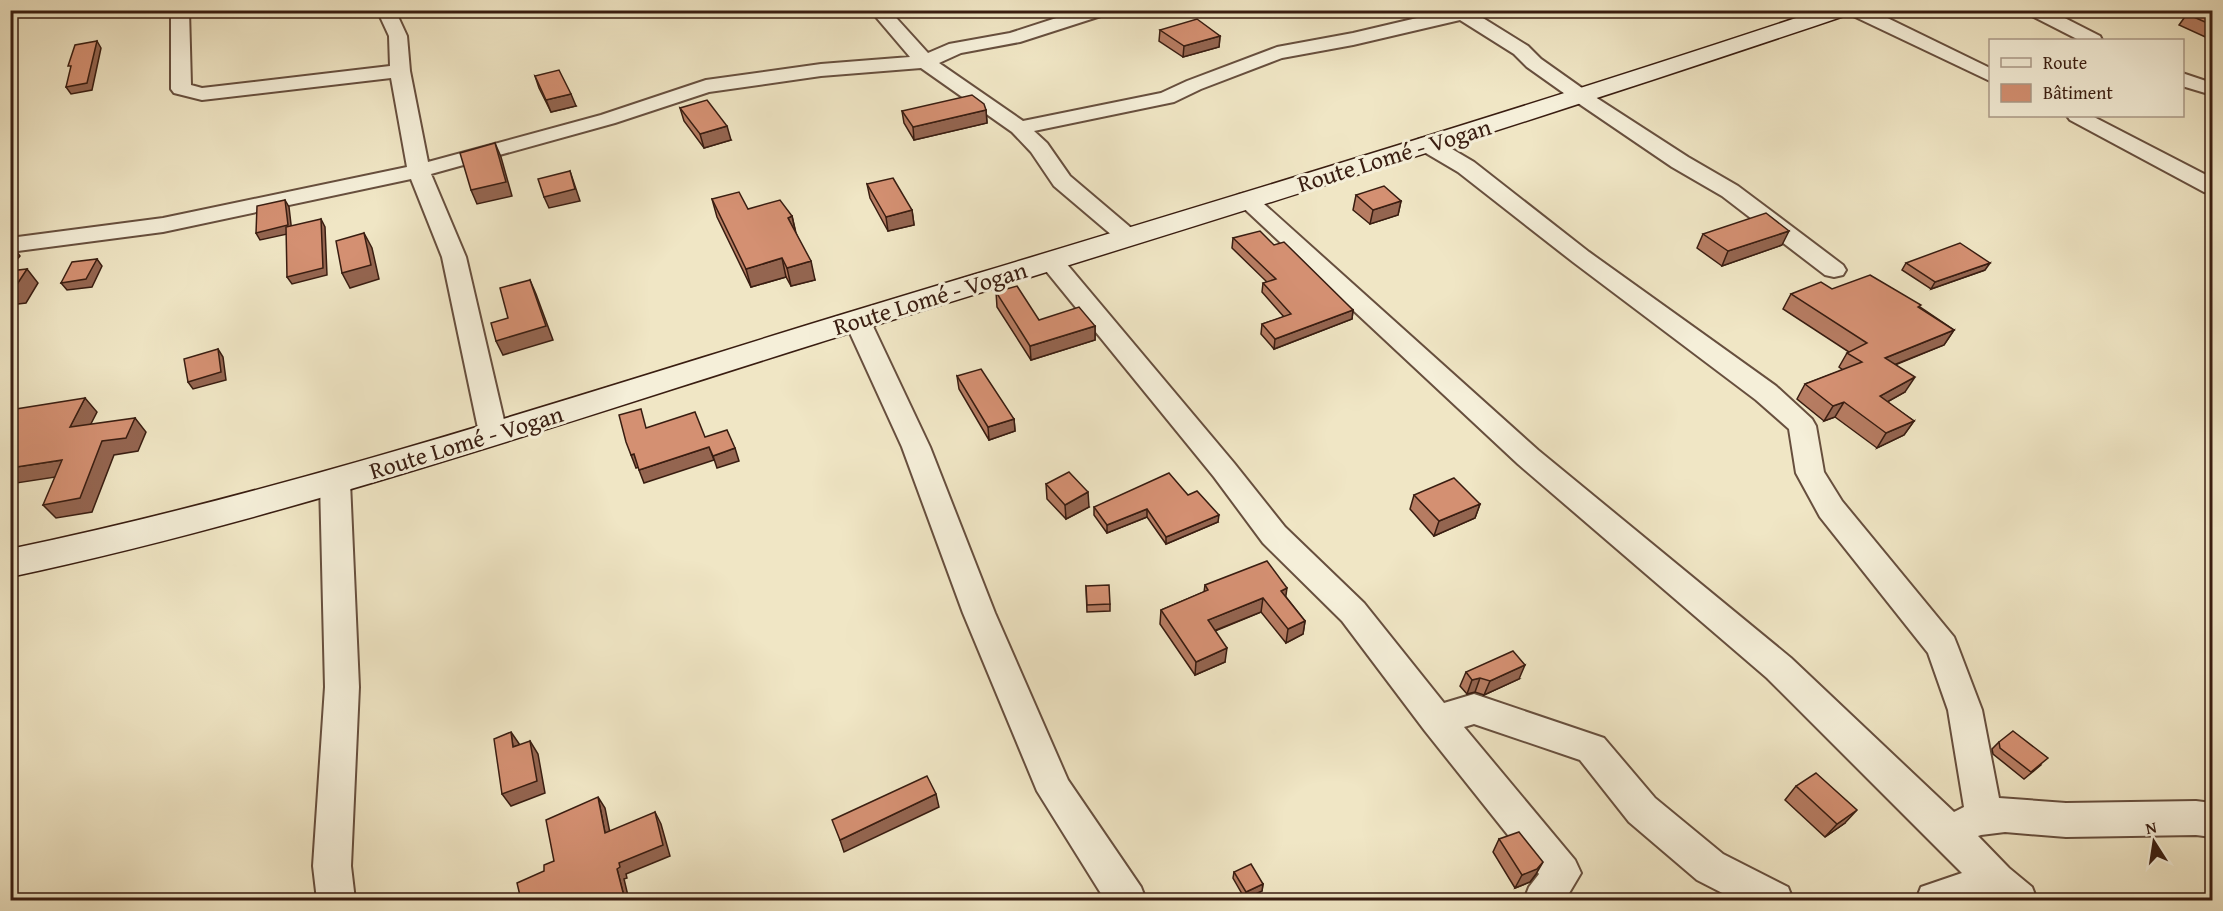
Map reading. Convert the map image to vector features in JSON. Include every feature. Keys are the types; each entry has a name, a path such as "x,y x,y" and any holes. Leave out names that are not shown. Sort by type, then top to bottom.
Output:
{"main road":[{"name":"Route Lomé - Vogan","path":"10,563 100,544 335,482 1582,97 1843,10"}],"street":[{"path":"180,10 181,89 202,94 400,71"},
{"path":"386,10 398,36 400,71 419,171 454,257 493,433"},
{"path":"879,10 925,62 1019,128 1039,148 1062,181 1128,237"},
{"path":"10,245 163,225 419,171 608,119 706,86 821,70 925,62 956,48 1013,38 1101,10"},
{"path":"1855,10 1989,75"},
{"path":"2034,10 2091,39"},
{"path":"1019,128 1167,98 1277,52 1353,39 1436,14 1471,13 1521,50 1534,63 1582,97 1680,162 1730,191 1834,270"},
{"path":"2184,80 2212,89"},
{"path":"2079,117 2212,187"},
{"path":"1427,144 1467,167 1581,257 1766,393 1802,426 1810,473 1831,509 1942,647 1965,710 1984,816"},
{"path":"1246,200 1528,457 1779,668 1948,831 2006,891"},
{"path":"1051,261 1224,470 1274,535 1353,612 1437,720 1562,873 1543,900"},
{"path":"857,320 916,447 979,612 1055,790 1127,900"},
{"path":"335,482 342,687 333,866 336,900"},
{"path":"1437,720 1474,709 1592,749 1642,810 1710,867 1774,900"},
{"path":"1948,831 1984,816 2010,813 2065,820 2196,818 2212,820"},
{"path":"1935,900 2006,891"}],"building":[{"path":"2198,10 2212,10 2212,25 2187,14"},
{"path":"1197,19 1220,36 1184,46 1160,30"},
{"path":"97,41 87,83 66,87 71,66 68,66 75,45"},
{"path":"559,70 571,94 546,100 535,76"},
{"path":"972,95 984,104 986,110 913,127 902,111"},
{"path":"707,100 727,126 700,134 680,108"},
{"path":"495,143 506,182 471,190 460,153"},
{"path":"570,171 575,189 544,197 538,179"},
{"path":"893,178 912,210 886,217 867,184"},
{"path":"1384,186 1401,201 1373,210 1356,195"},
{"path":"739,192 748,209 780,200 792,216 788,218 811,261 787,268 782,258 746,269 712,199"},
{"path":"285,200 288,225 256,233 257,206"},
{"path":"1766,213 1789,231 1728,251 1703,234"},
{"path":"321,219 323,268 287,277 286,227"},
{"path":"1260,231 1274,245 1284,242 1353,310 1275,339 1262,324 1291,314 1263,283 1276,279 1233,238"},
{"path":"364,233 371,265 342,273 336,241"},
{"path":"1960,243 1990,263 1935,282 1906,263"},
{"path":"97,259 86,279 61,283 72,262"},
{"path":"27,269 14,289 10,289 10,271"},
{"path":"1870,275 1921,305 1918,307 1954,330 1885,358 1915,377 1880,396 1914,421 1886,433 1844,402 1833,406 1805,384 1862,362 1847,353 1867,343 1791,294 1821,282 1832,289"},
{"path":"530,280 546,326 496,341 491,323 508,318 500,288"},
{"path":"1017,286 1039,320 1079,307 1095,326 1030,346 996,292"},
{"path":"218,349 221,372 188,382 184,359"},
{"path":"981,369 1014,419 988,427 957,376"},
{"path":"85,398 70,427 135,418 126,438 102,441 80,498 43,505 62,460 10,468 10,418 16,409"},
{"path":"641,409 646,428 695,412 705,437 727,430 735,448 713,456 709,447 639,470 634,454 631,455 626,442 619,415"},
{"path":"1069,472 1088,492 1065,505 1046,484"},
{"path":"1169,473 1188,495 1197,491 1219,515 1166,537 1147,509 1107,525 1094,507"},
{"path":"1454,478 1480,504 1439,521 1414,495"},
{"path":"1267,561 1287,588 1281,591 1305,621 1288,629 1263,598 1208,620 1227,648 1196,662 1161,610 1208,590 1205,585"},
{"path":"1109,585 1110,604 1087,605 1086,586"},
{"path":"1513,651 1525,665 1490,681 1480,678 1472,680 1466,672"},
{"path":"2013,731 2048,758 2031,772 2000,748 1999,742"},
{"path":"511,732 513,747 530,741 537,781 502,794 494,739"},
{"path":"1816,773 1857,810 1837,824 1796,786"},
{"path":"927,776 936,794 840,840 832,820"},
{"path":"598,797 605,833 655,812 663,845 619,863 620,867 617,869 625,900 583,900 582,894 566,900 521,900 517,883 544,871 544,865 554,861 546,820"},
{"path":"1519,832 1543,862 1537,869 1522,875 1499,839"},
{"path":"1251,864 1263,884 1246,892 1234,872"}]}
